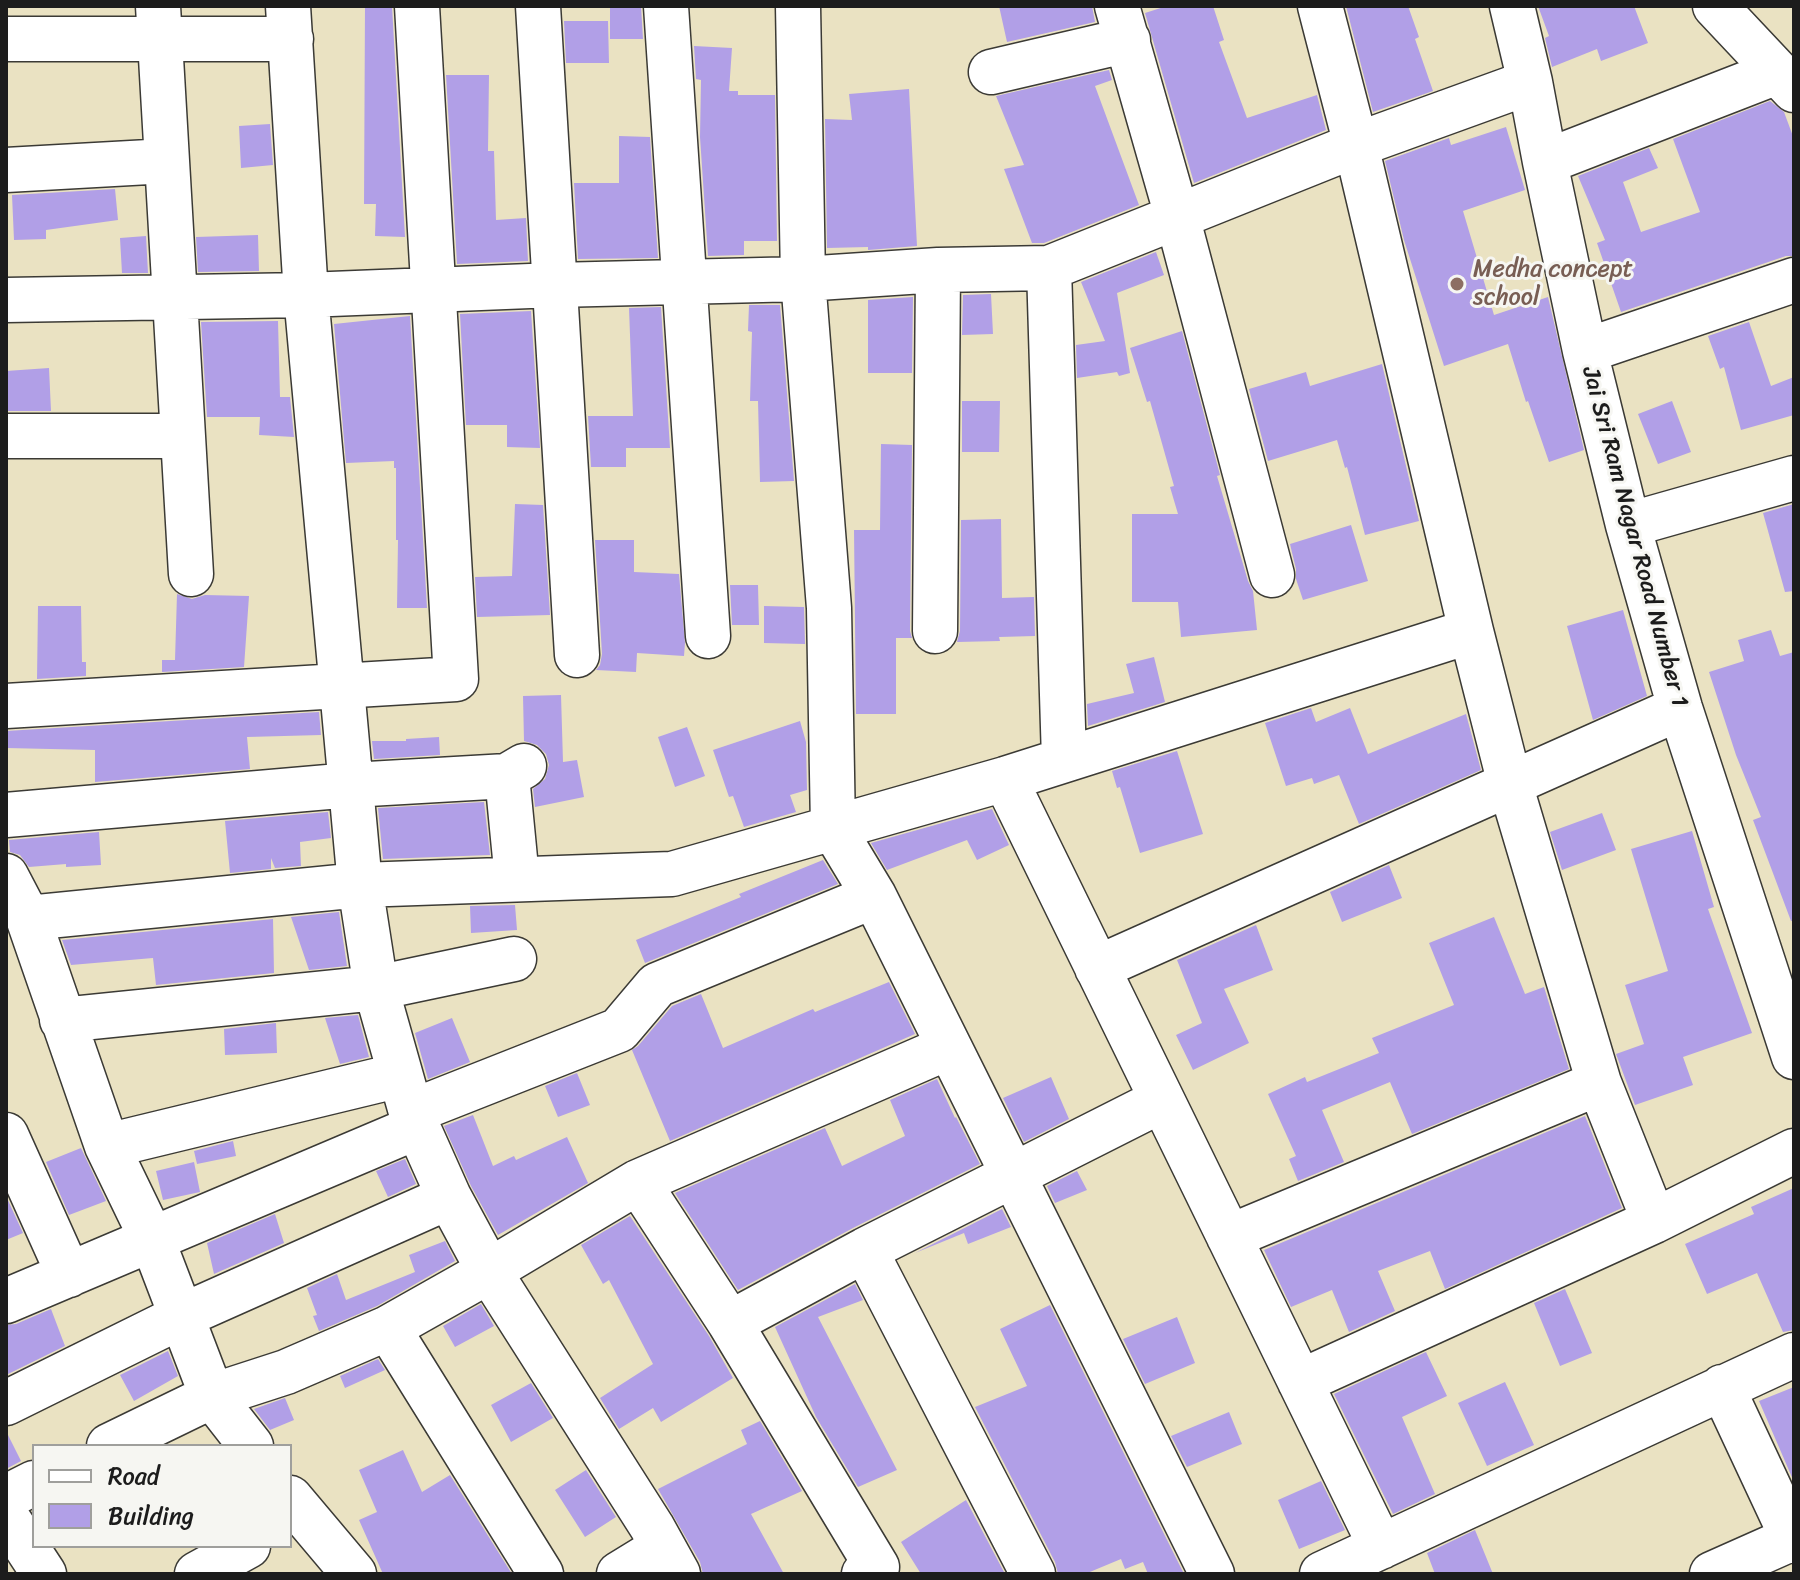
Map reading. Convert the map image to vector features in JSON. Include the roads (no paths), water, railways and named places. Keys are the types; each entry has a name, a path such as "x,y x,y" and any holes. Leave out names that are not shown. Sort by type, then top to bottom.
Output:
{"street":[{"path":"6,706 456,679 417,6"},
{"path":"538,6 577,655"},
{"path":"666,6 708,636"},
{"path":"798,6 803,279 829,608 833,828 874,896 1212,1574"},
{"path":"1320,6 1510,784 1599,1083 1654,1221"},
{"name":"Jai Sri Ram Nagar Road Number 1","path":"1512,6 1585,351 1628,525 1680,708 1794,1057"},
{"path":"1545,162 1786,81 1715,6"},
{"path":"159,23 191,574"},
{"path":"6,39 159,23 290,23 306,295 360,885 376,988 410,1105 449,1197 489,1271 670,1560 619,1574"},
{"path":"991,72 1122,23 1177,216 1272,575"},
{"path":"6,300 306,295 1049,268 1356,145 1530,82"},
{"path":"6,170 167,161"},
{"path":"1049,268 1064,760"},
{"path":"935,631 938,270"},
{"path":"1585,351 1794,280"},
{"path":"6,436 183,436"},
{"path":"1628,525 1794,478"},
{"path":"249,1444 212,1396 152,1239 107,1146 13,892 360,885 672,874 1005,779 1471,631"},
{"path":"1097,968 1680,708"},
{"path":"6,815 515,771 517,879"},
{"path":"1005,779 1381,1547"},
{"path":"6,1301 152,1239 410,1105 619,1030 657,985 874,896"},
{"path":"62,1020 376,988 514,959"},
{"path":"113,1444 212,1396 286,1372 388,1328 638,1182 949,1047"},
{"path":"1229,1237 1599,1083"},
{"path":"730,1323 865,1250 1162,1100"},
{"path":"107,1146 410,1105"},
{"path":"6,1135 69,1275"},
{"path":"1300,1382 1654,1221 1794,1151"},
{"path":"638,1182 730,1323 877,1567 864,1574"},
{"path":"6,1403 182,1316 449,1197"},
{"path":"865,1250 1033,1574"},
{"path":"388,1328 541,1574"},
{"path":"1322,1574 1794,1355"},
{"path":"1712,1574 1793,1540 1722,1387"},
{"path":"6,1497 32,1484"},
{"path":"295,1512 354,1574"},
{"path":"6,1516 44,1574"},
{"path":"197,1574 244,1548"}],"place":[{"name":"Medha concept school","path":"1457,284"}]}
